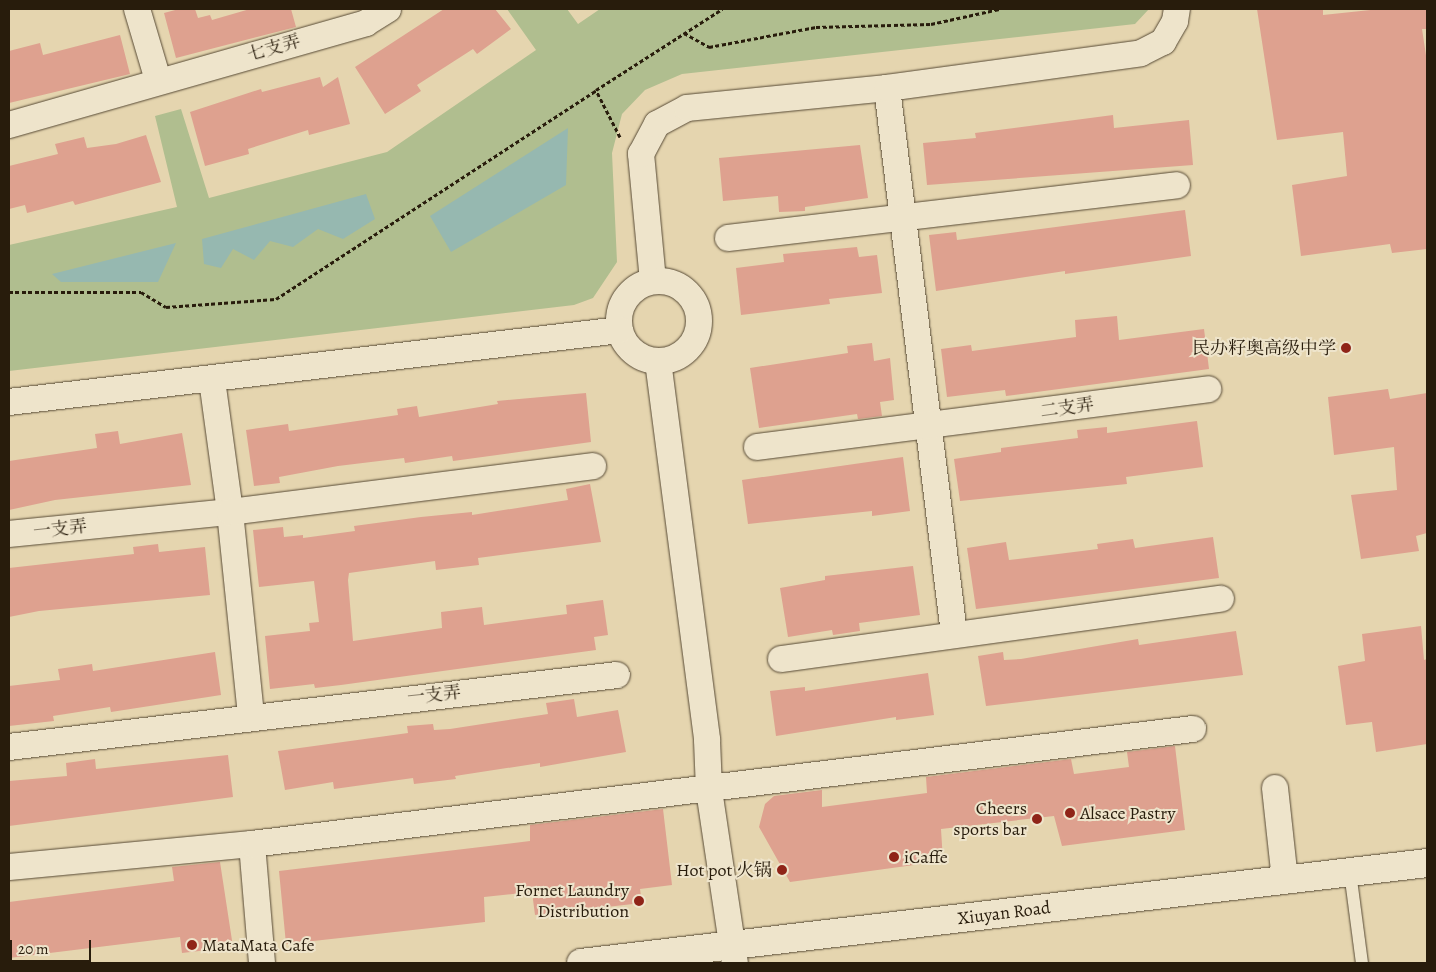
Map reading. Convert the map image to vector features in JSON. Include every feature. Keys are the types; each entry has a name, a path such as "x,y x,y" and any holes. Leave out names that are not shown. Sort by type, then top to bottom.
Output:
{"main road":[{"name":"Xiuyan Road","path":"581,963 734,954 1285,880 1427,863"}],"street":[{"path":"137,9 158,80"},
{"name":"七支弄","path":"9,125 158,80 366,23 388,9"},
{"path":"653,281 641,154 643,146 657,124 687,108 887,88 1142,53 1164,42 1176,21 1177,9"},
{"path":"887,88 926,426 954,634"},
{"path":"728,238 1177,185"},
{"path":"653,281 675,284 682,289 694,301 698,314 698,330 688,348 677,356 658,361 640,356 627,345 620,330 624,300 640,286 653,281"},
{"path":"9,402 212,380 620,330"},
{"path":"658,361 707,740 709,790 734,954"},
{"path":"212,380 230,512 251,716"},
{"name":"二支弄","path":"757,447 1208,389"},
{"name":"一支弄","path":"9,534 230,512 593,466"},
{"path":"781,659 1221,599"},
{"name":"一支弄","path":"9,747 251,716 616,675"},
{"path":"9,867 252,844 709,790 1193,729"},
{"path":"1275,788 1285,880"},
{"path":"252,844 262,963"}],"lane":[{"path":"1350,872 1362,963"}],"path":[{"path":"9,292 141,292 166,307 276,300 722,9"},
{"path":"684,33 709,47 816,27 931,24 999,9"},
{"path":"596,90 618,136 628,143 643,146"}],"green space":[{"path":"507,9 567,9 578,24 600,9 1149,9 1135,24 682,74 645,90 622,114 612,153 617,262 593,298 574,305 9,371 9,245 177,207 155,116 181,109 209,198 387,152 536,50"}],"water":[{"path":"568,128 566,185 451,252 430,216"},
{"path":"366,194 375,219 343,239 318,229 293,247 270,241 254,260 233,249 221,268 204,264 202,239"},
{"path":"176,243 158,282 61,282 52,274"}],"building":[{"path":"179,9 195,9 198,18 210,15 212,20 250,9 291,9 296,27 176,58 164,13"},
{"path":"444,9 495,9 511,29 477,54 473,49 417,85 421,91 385,114 355,67"},
{"path":"1257,9 1323,9 1323,15 1380,9 1427,9 1427,29 1422,29 1427,62 1427,249 1392,253 1390,244 1301,256 1292,185 1347,176 1343,132 1277,140"},
{"path":"120,35 130,74 9,103 9,51 40,43 43,55"},
{"path":"320,77 323,87 338,77 350,124 309,135 308,130 248,149 249,154 205,166 190,112 261,89 262,92"},
{"path":"1113,115 1114,128 1189,120 1193,165 927,185 923,143 976,138 975,133"},
{"path":"146,135 161,182 75,205 73,201 27,213 25,205 9,209 9,166 58,154 55,144 84,137 87,148 116,144"},
{"path":"860,145 868,198 805,207 805,211 779,212 778,196 723,201 719,158"},
{"path":"1185,210 1191,256 1065,274 1065,271 936,291 929,235 956,232 957,240"},
{"path":"857,247 859,257 877,255 882,293 829,299 830,304 741,315 736,268 784,262 783,254"},
{"path":"1117,316 1119,340 1204,329 1209,369 1006,396 1005,390 947,397 941,349 971,345 972,351 1076,337 1075,320"},
{"path":"872,343 874,361 890,358 894,400 880,402 882,416 858,419 857,414 759,428 750,368 848,353 847,346"},
{"path":"1388,389 1390,399 1427,393 1427,533 1416,536 1419,551 1361,559 1351,495 1397,490 1394,447 1334,455 1328,397"},
{"path":"586,393 591,442 453,461 452,456 405,463 404,458 338,466 279,477 280,483 254,486 246,430 288,424 289,431 398,415 397,409 417,406 419,417 498,404 497,401"},
{"path":"1197,421 1203,467 1126,477 1127,484 960,501 954,459 1001,452 1001,448 1078,438 1077,430 1107,427 1107,433"},
{"path":"118,431 120,444 182,433 191,485 55,500 9,510 9,461 97,448 95,434"},
{"path":"903,457 910,511 872,516 872,511 748,524 742,480"},
{"path":"590,484 601,542 478,558 479,565 436,570 435,561 349,573 348,580 353,641 442,628 441,612 482,607 484,625 567,614 566,605 603,600 608,635 594,637 596,650 341,685 315,688 314,684 270,689 265,636 310,631 309,623 319,622 314,581 259,587 253,530 283,527 284,537 303,535 303,538 355,531 354,526 472,512 472,515 568,500 566,489"},
{"path":"1213,537 1219,578 976,609 967,548 1006,542 1009,560 1098,549 1097,544 1133,539 1135,548"},
{"path":"158,544 159,552 205,547 210,595 39,611 9,617 9,568 134,554 133,547"},
{"path":"913,566 920,615 859,623 860,631 833,635 832,630 788,637 780,588 825,580 825,576"},
{"path":"1421,626 1424,660 1427,659 1427,744 1376,752 1372,722 1346,725 1338,666 1365,661 1362,634"},
{"path":"1236,631 1243,675 986,706 978,656 1003,652 1004,660 1021,659 1138,639 1139,645"},
{"path":"215,652 221,695 111,712 110,707 53,716 54,721 9,726 9,686 60,680 58,669 92,664 93,671"},
{"path":"928,673 934,715 896,720 896,717 776,736 770,691 805,687 805,691"},
{"path":"574,699 577,717 618,710 626,752 540,767 540,763 455,776 456,779 414,784 413,778 334,789 333,782 285,790 278,751 408,733 407,726 433,724 434,730 450,729 548,714 546,703"},
{"path":"1175,746 1185,830 1062,846 1054,816 941,829 943,861 790,882 759,827 765,804 774,796 822,790 822,807 927,793 926,777 1071,759 1074,774 1129,767 1127,752"},
{"path":"228,755 233,797 9,826 9,781 67,776 66,763 95,759 96,769"},
{"path":"663,809 672,885 640,889 642,903 535,915 532,892 484,897 485,922 286,944 279,871 530,841 530,825"},
{"path":"220,862 233,947 182,953 180,937 9,958 9,902 174,881 172,867"}],"place":[{"name":"民办籽奥高级中学","path":"1346,348"},
{"name":"Alsace Pastry","path":"1070,813"},
{"name":"Cheers sports bar","path":"1037,819"},
{"name":"iCaffe","path":"894,857"},
{"name":"Hot pot 火锅","path":"782,870"},
{"name":"Fornet Laundry Distribution","path":"639,901"},
{"name":"MataMata Cafe","path":"192,945"}]}
